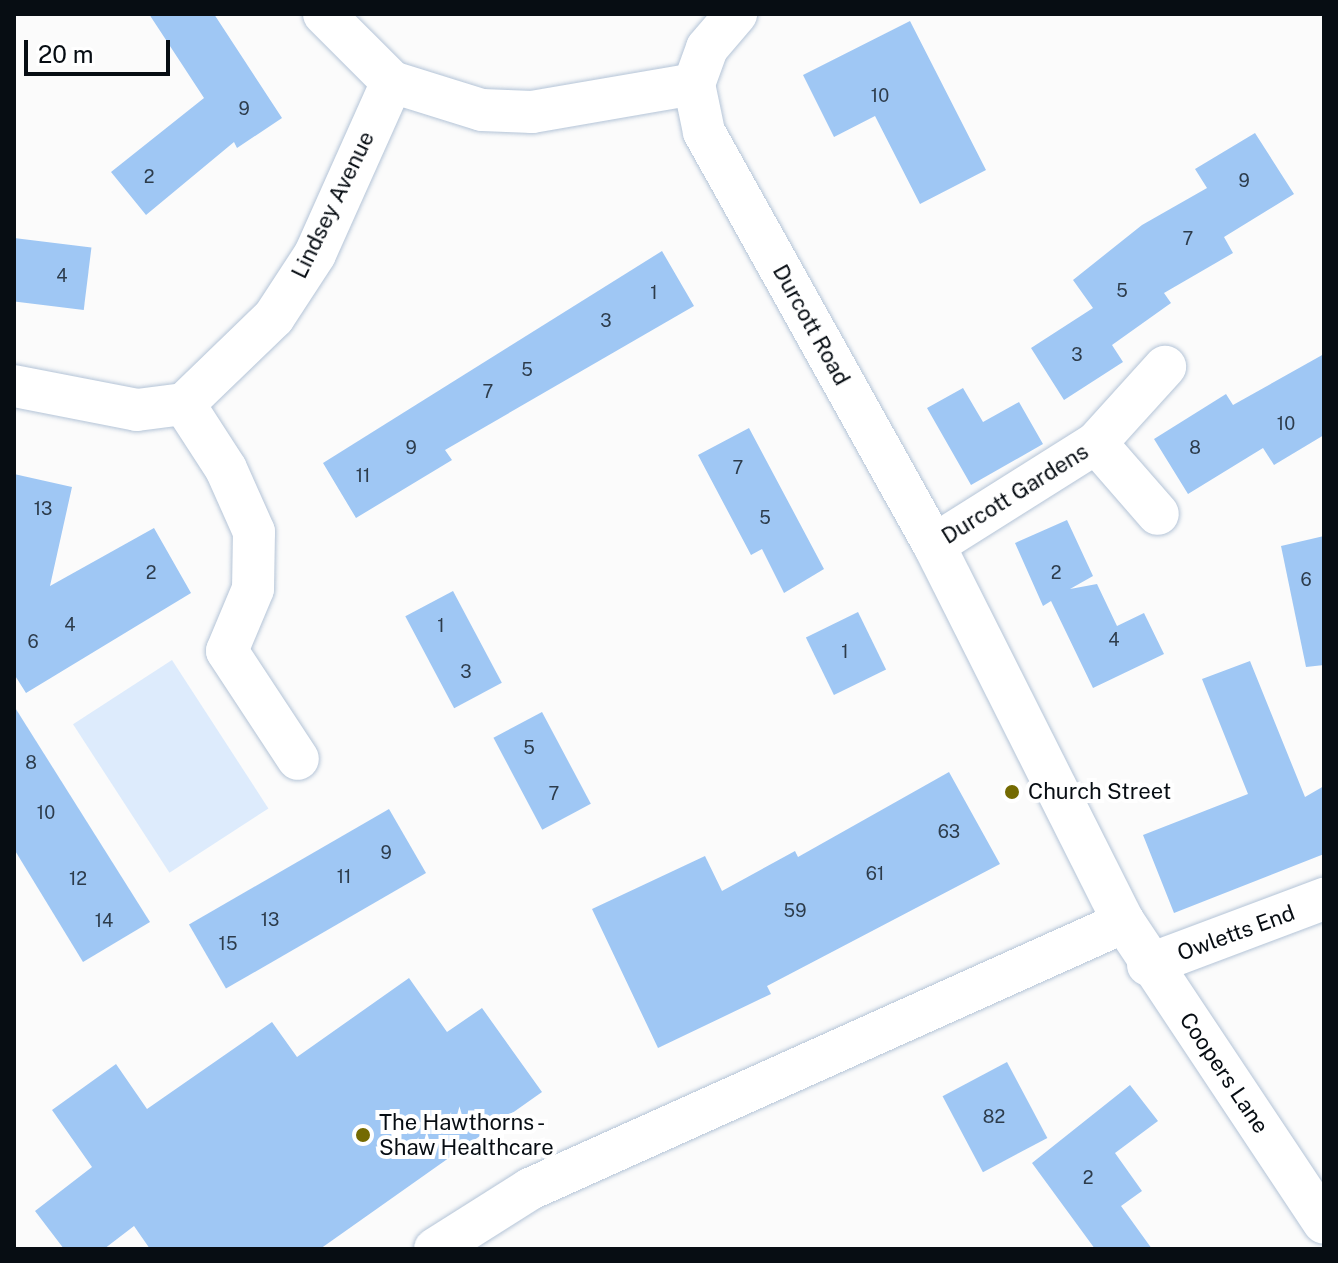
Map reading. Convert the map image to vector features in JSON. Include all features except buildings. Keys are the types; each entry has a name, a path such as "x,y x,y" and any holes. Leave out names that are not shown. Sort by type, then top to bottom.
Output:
{"street":[{"path":"324,14 345,41 392,82 482,110 532,112 694,84 707,48 736,14"},
{"name":"Lindsey Avenue","path":"184,404 274,317 315,254 392,82"},
{"name":"Durcott Road","path":"694,84 704,132 934,545 1124,922"},
{"name":"Durcott Gardens","path":"934,545 1096,443 1165,367"},
{"path":"14,386 137,410 184,404 226,469 254,532 253,589 227,651 298,759"},
{"name":"Durcott Gardens","path":"1096,443 1158,514"},
{"name":"Owletts End","path":"1148,965 1324,899"},
{"path":"435,1249 530,1189 1124,922"},
{"name":"Coopers Lane","path":"1124,922 1148,965 1324,1223"}],"shaded area":[{"path":"172,660 268,808 169,873 73,724"}],"place":[{"name":"Church Street","path":"1012,792"},
{"name":"The Hawthorns - Shaw Healthcare","path":"363,1135"}]}
